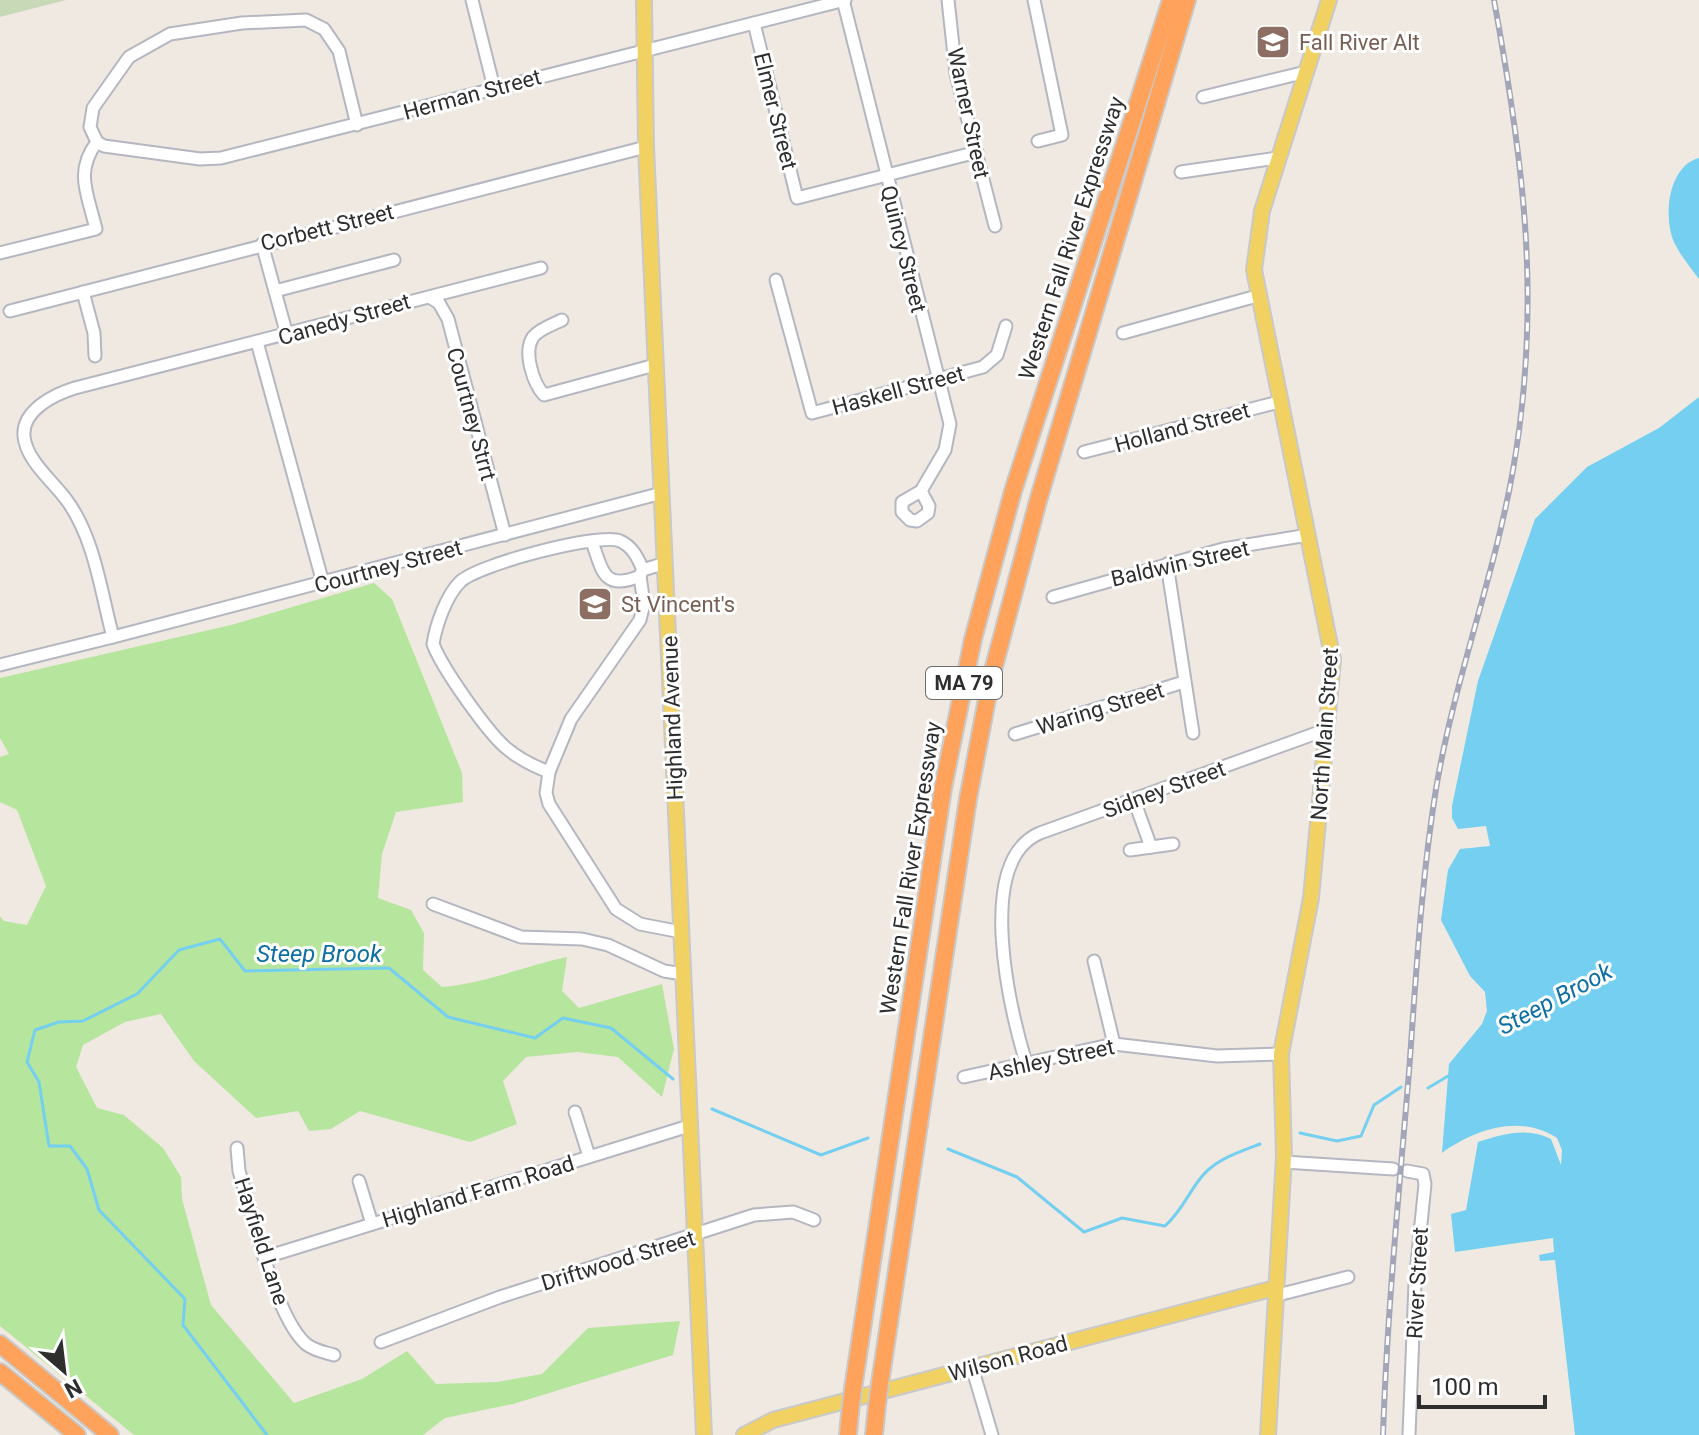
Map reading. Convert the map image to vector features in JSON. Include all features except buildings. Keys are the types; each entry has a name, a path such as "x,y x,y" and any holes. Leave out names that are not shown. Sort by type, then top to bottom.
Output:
{"highway":[{"name":"Western Fall River Expressway","path":"848,1435 938,819 973,639 1023,461 1171,0"},
{"name":"Western Fall River Expressway","path":"874,1435 968,799 995,664 1033,515 1187,0"},
{"path":"0,1344 110,1435"},
{"path":"0,1372 77,1435"}],"main road":[{"name":"Highland Avenue","path":"644,0 643,50 655,365 704,1435"},
{"name":"North Main Street","path":"1268,1435 1284,1162 1281,1054 1311,898 1333,653 1257,296 1255,243 1277,158 1329,0"},
{"name":"Wilson Road","path":"744,1435 773,1420 1274,1292"}],"street":[{"path":"472,0 494,88"},
{"name":"Herman Street","path":"97,142 116,148 210,159 357,125 754,23 804,5 844,0"},
{"name":"Quincy Street","path":"844,0 950,424 949,438 921,491"},
{"name":"Warner Street","path":"948,0 956,74 995,226"},
{"path":"1034,0 1062,135 1038,141"},
{"path":"0,253 96,229 84,180 84,159 97,142 90,127 93,108 127,59 170,34 242,23 306,20 324,29 339,51 357,125"},
{"name":"Elmer Street","path":"754,23 797,198 887,178"},
{"path":"1203,97 1306,72"},
{"name":"Corbett Street","path":"10,311 646,147"},
{"path":"887,178 977,152"},
{"path":"1181,172 1277,158"},
{"path":"262,244 287,335"},
{"path":"275,291 394,260"},
{"path":"431,298 541,268"},
{"name":"Haskell Street","path":"776,280 812,413 991,363 997,355 1006,326"},
{"path":"83,292 94,333 95,356"},
{"path":"1123,333 1257,296"},
{"name":"Canedy Street","path":"257,342 411,299 431,298"},
{"name":"Courtney Strrt","path":"431,298 439,303 448,319 505,535"},
{"path":"562,320 537,334 531,342 533,372 544,395 655,365"},
{"path":"113,637 93,560 79,523 68,502 28,450 26,426 41,403 63,392 257,342 323,583"},
{"name":"Holland Street","path":"1084,452 1279,402"},
{"name":"Courtney Street","path":"0,665 662,493"},
{"name":"Baldwin Street","path":"1053,597 1223,549 1308,535"},
{"path":"549,772 527,763 501,743 444,667 433,641 451,594 469,575 569,544 620,541 633,551 641,573 644,604 640,620 598,676 571,719 549,772 549,804 613,906 640,924 681,932"},
{"path":"592,542 598,566 606,576 620,581 665,563"},
{"path":"1167,564 1193,733"},
{"name":"Waring Street","path":"1015,734 1184,682"},
{"name":"Sidney Street","path":"1026,1063 1000,916 1011,860 1033,836 1325,730"},
{"path":"1134,800 1151,847"},
{"path":"1130,850 1173,844"},
{"path":"433,904 521,937 582,939 608,945 664,971 683,974"},
{"path":"1094,961 1114,1044"},
{"name":"Ashley Street","path":"964,1077 1114,1044 1217,1056 1281,1054"},
{"path":"575,1112 589,1156"},
{"name":"Highland Farm Road","path":"266,1257 689,1126"},
{"name":"Hayfield Lane","path":"237,1148 239,1171 281,1305 296,1332 316,1351 334,1355"},
{"path":"1284,1162 1393,1169"},
{"name":"River Street","path":"1407,1171 1423,1174 1425,1179 1415,1283 1409,1435"},
{"path":"359,1181 372,1224"},
{"name":"Driftwood Street","path":"381,1342 425,1328 500,1297 761,1214 793,1212 814,1220"},
{"name":"Wilson Road","path":"1274,1292 1348,1277"},
{"path":"972,1367 992,1435"}],"green space":[{"path":"0,0 66,0 0,17"},
{"path":"374,583 392,599 462,773 463,802 396,812 382,854 378,898 411,910 424,933 423,970 442,987 474,982 567,957 562,991 579,1008 662,984 674,1049 662,1097 618,1057 577,1052 526,1057 503,1081 517,1124 470,1142 360,1111 331,1129 309,1131 298,1111 256,1118 194,1061 161,1014 125,1022 83,1045 76,1067 97,1108 124,1115 163,1148 181,1177 182,1199 211,1305 294,1403 362,1379 407,1351 436,1384 497,1382 542,1374 588,1328 680,1321 673,1355 513,1404 445,1418 423,1435 134,1435 0,1326 0,916 4,921 27,925 46,886 17,810 0,802 0,757 9,754 0,738 0,678 231,625"}],"water":[{"path":"1699,158 1699,279 1674,242 1669,207 1680,171"},
{"path":"1699,397 1699,1435 1575,1435 1555,1260 1540,1261 1539,1255 1554,1252 1553,1238 1455,1252 1451,1214 1466,1210 1478,1142 1514,1133 1542,1135 1551,1139 1561,1165 1562,1150 1557,1138 1543,1131 1513,1126 1483,1131 1442,1153 1449,1064 1482,1024 1487,1011 1485,992 1470,976 1441,920 1448,870 1460,849 1490,846 1486,826 1458,829 1452,818 1452,806 1478,681 1535,519 1587,467 1659,428"}],"waterway":[{"name":"Steep Brook","path":"267,1435 183,1325 185,1299 99,1210 87,1169 70,1146 49,1146 39,1082 27,1062 35,1030 59,1022 83,1021 137,994 179,950 220,939 245,971 389,968 448,1017 535,1038 563,1018 611,1028 673,1079"},
{"name":"Steep Brook","path":"1428,1088 1448,1076"},
{"name":"Steep Brook","path":"1300,1133 1337,1141 1361,1136 1374,1105 1401,1087"},
{"name":"Steep Brook","path":"712,1109 821,1155 868,1138"},
{"name":"Steep Brook","path":"948,1149 1017,1177 1084,1232 1122,1218 1165,1226 1208,1170 1226,1158 1260,1144"}],"railway":[{"path":"1383,1435 1387,1344 1426,859 1444,749 1505,510 1522,409 1528,292 1526,234 1514,119 1494,0"}],"place":[{"name":"Fall River Alt","path":"1273,42"},
{"name":"St Vincent's","path":"595,604"}]}
